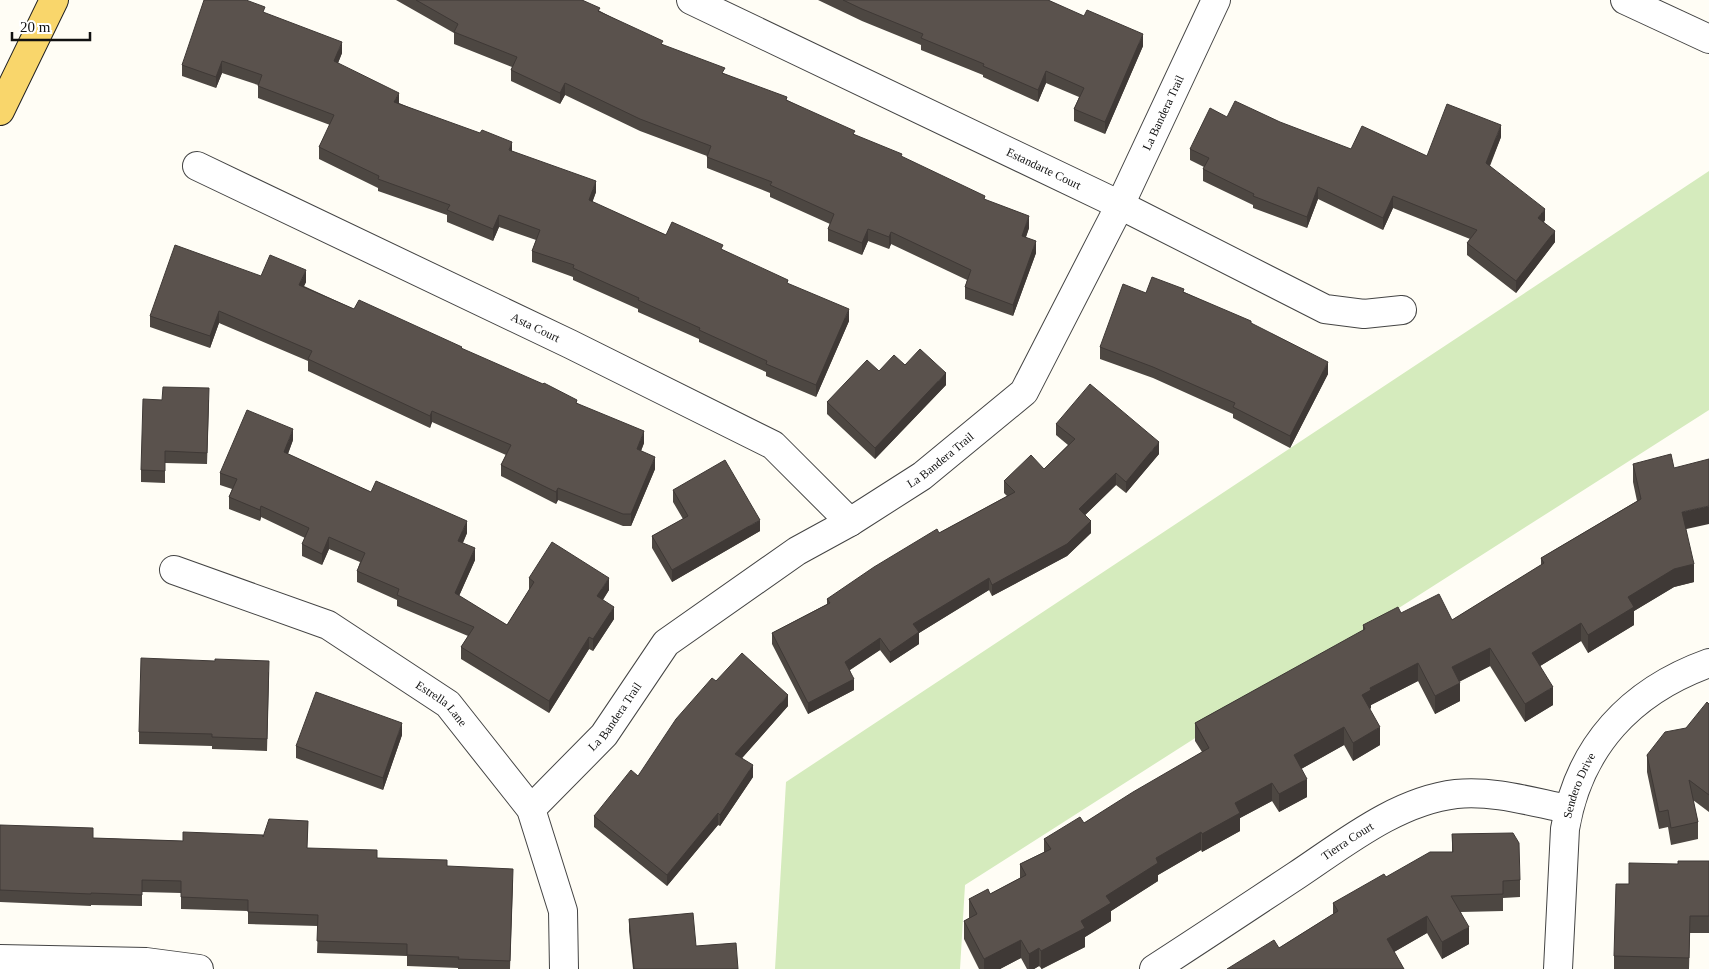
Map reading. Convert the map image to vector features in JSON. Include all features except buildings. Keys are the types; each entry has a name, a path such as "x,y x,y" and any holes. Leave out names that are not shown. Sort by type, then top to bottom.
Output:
{"main road":[{"path":"0,112 54,0"}],"street":[{"name":"Estandarte Court","path":"691,0 1120,205 1325,309 1364,314 1402,310"},
{"name":"La Bandera Trail","path":"531,809 604,735 666,643 797,551 850,522 922,476 1024,392 1120,205 1216,0"},
{"path":"1625,0 1709,38"},
{"name":"Asta Court","path":"197,166 570,344 773,445 850,522"},
{"name":"Estrella Lane","path":"174,570 328,626 448,704 531,809 563,911 564,969"},
{"name":"Sendero Drive","path":"1558,969 1565,829 1568,809 1582,771 1603,738 1631,707 1654,690 1688,671 1709,663"},
{"name":"Tierra Court","path":"1154,969 1366,830 1412,806 1455,794 1476,793 1498,795 1568,809"},
{"path":"0,959 146,962 199,969"}],"green space":[{"path":"1709,171 1709,410 965,885 960,969 775,969 786,782"}]}
